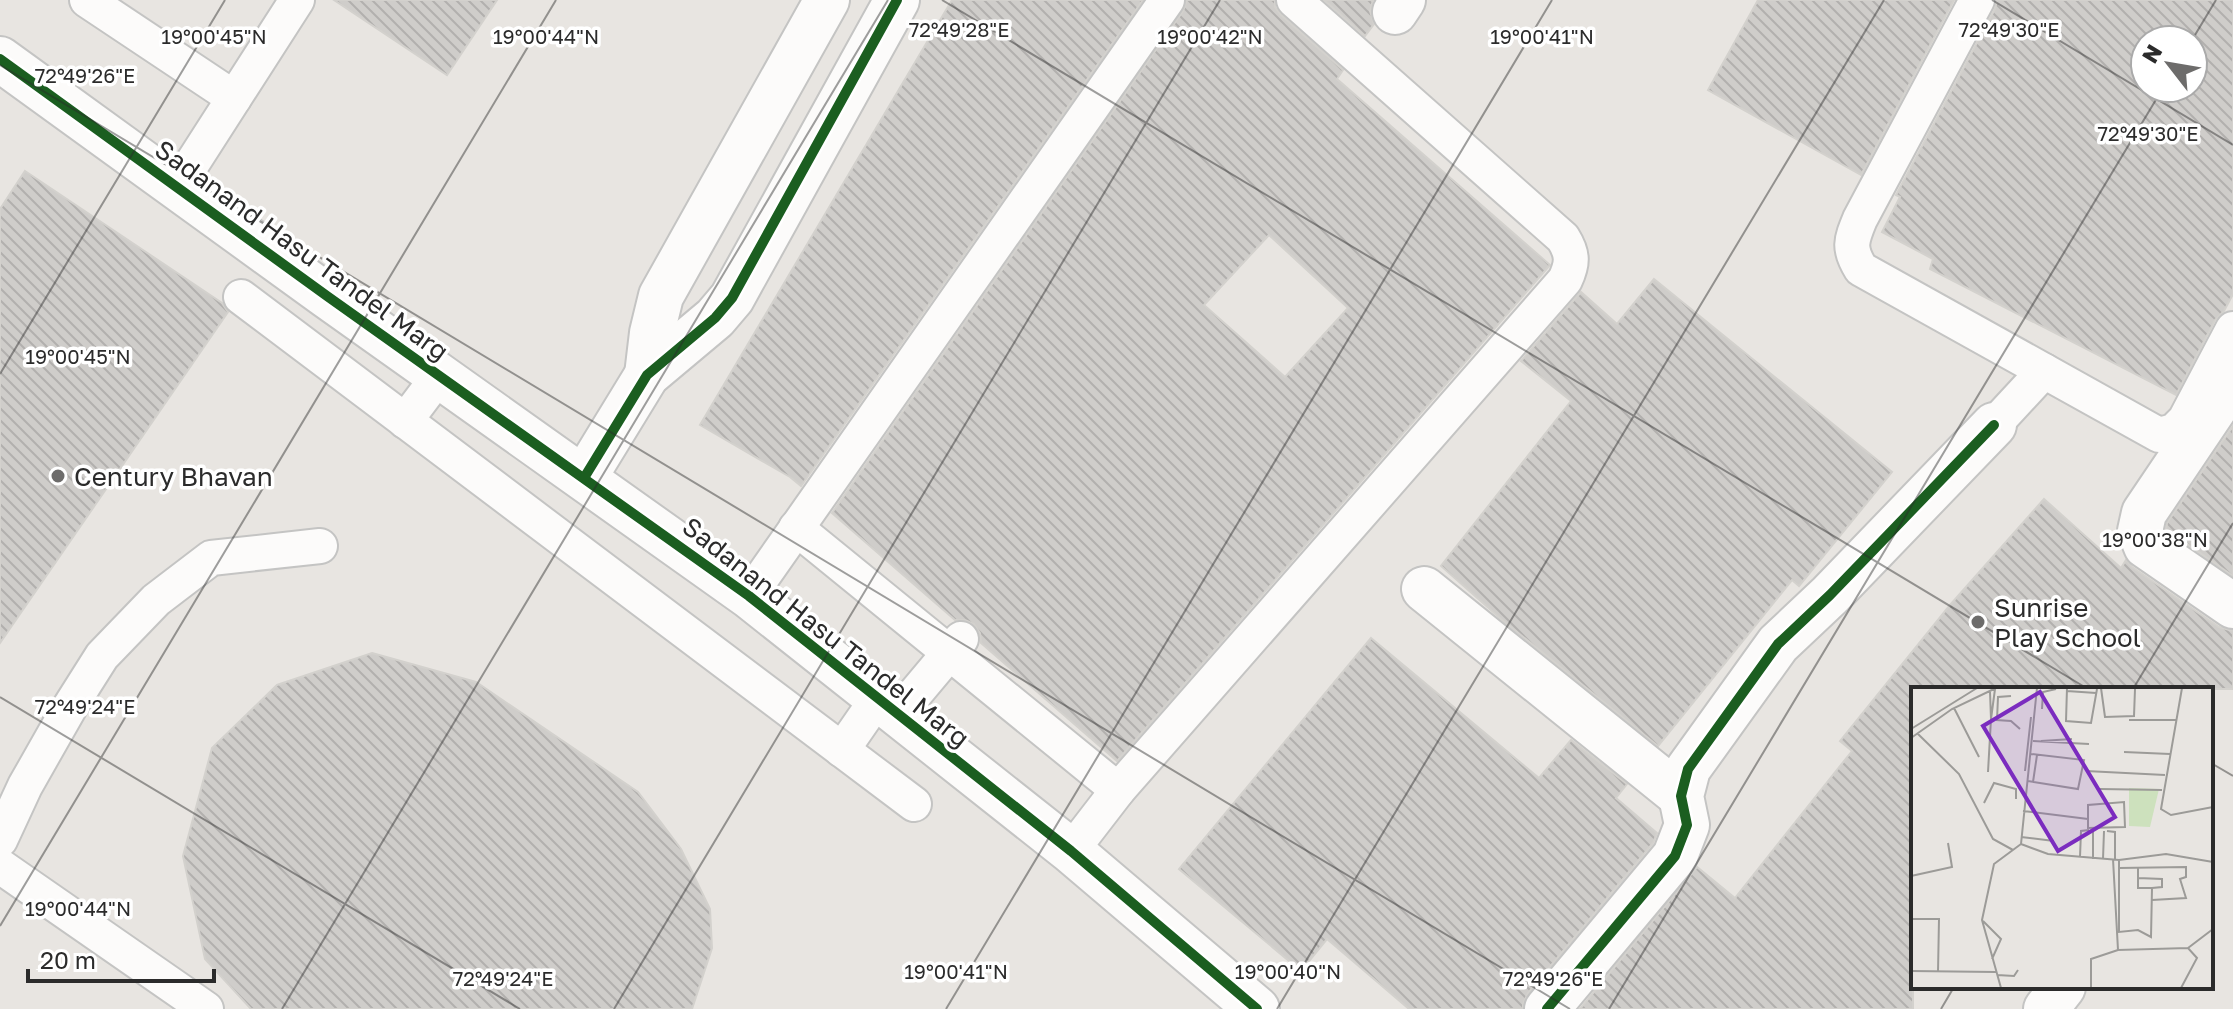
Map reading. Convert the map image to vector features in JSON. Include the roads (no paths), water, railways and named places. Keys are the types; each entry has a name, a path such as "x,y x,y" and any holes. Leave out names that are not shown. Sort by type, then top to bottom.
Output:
{"street":[{"path":"647,375 652,333 661,296 827,0"},
{"path":"584,478 647,375 715,318 732,298 897,0"},
{"name":"Sadanand Hasu Tandel Marg","path":"0,59 749,596 1071,851 1257,1009"},
{"path":"2233,382 2144,513 2140,531 2146,546 2233,606"},
{"path":"1547,1009 1675,856 1687,825 1681,796 1688,769 1778,644 1830,595 1994,425"},
{"path":"1424,589 1681,796"},
{"path":"2046,1009 2061,989"}],"lane":[{"path":"87,0 234,98"},
{"path":"177,187 297,0"},
{"path":"749,596 1167,0"},
{"path":"1071,851 1118,790 1565,280 1572,265 1570,250 1563,238 1294,0"},
{"path":"1977,0 1860,219 1853,236 1852,254 1861,269 2159,435 2174,431 2185,420 2233,329"},
{"path":"241,297 914,804"},
{"path":"1994,425 2044,371"},
{"path":"405,421 439,376"},
{"path":"796,528 955,646 1118,790"},
{"path":"0,840 12,778 71,705 102,656 156,600 211,558 320,546"},
{"path":"842,750 955,646"},
{"path":"0,866 206,1009"}],"place":[{"name":"Century Bhavan","path":"58,476"},
{"name":"Sunrise Play School","path":"1978,622"}]}
